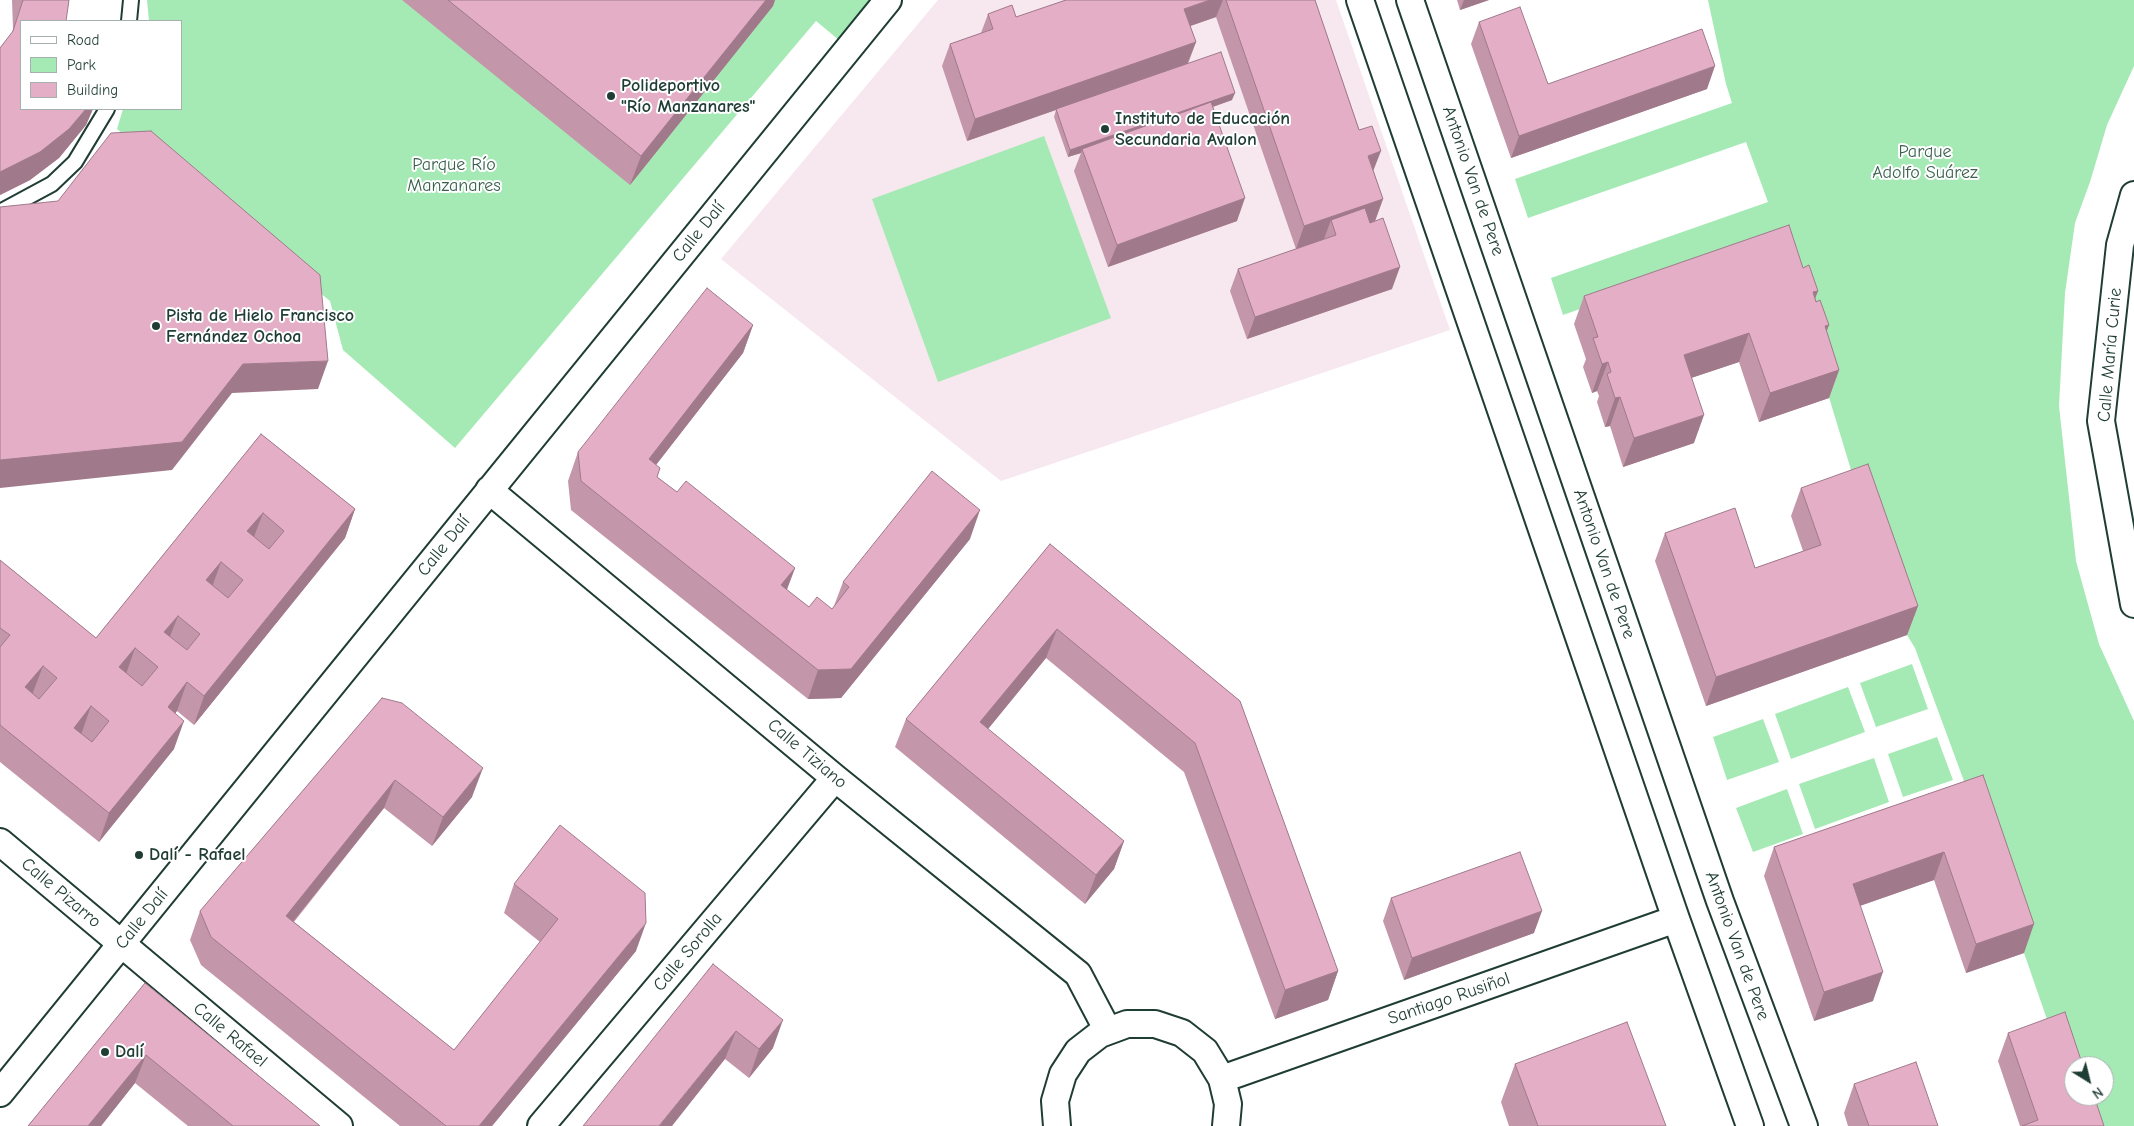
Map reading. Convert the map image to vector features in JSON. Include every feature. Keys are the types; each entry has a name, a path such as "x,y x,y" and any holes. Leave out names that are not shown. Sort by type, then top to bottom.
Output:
{"street":[{"name":"Calle Dalí","path":"0,1093 888,0"},
{"path":"1360,0 1676,920 1750,1126"},
{"name":"Antonio Van de Pere","path":"1410,0 1720,901 1804,1126"},
{"name":"Calle María Curie","path":"2134,195 2120,245 2101,421 2134,604"},
{"name":"Calle Tiziano","path":"489,490 835,778 1078,974 1108,1031"},
{"name":"Calle Sorolla","path":"542,1126 835,778"},
{"name":"Calle Pizarro","path":"0,842 122,944"},
{"name":"Santiago Rusiñol","path":"1222,1079 1676,920"},
{"name":"Calle Rafael","path":"122,944 339,1126"},
{"path":"1057,1126 1055,1101 1062,1074 1078,1051 1100,1034 1127,1024 1155,1024 1182,1033 1205,1051 1222,1079 1228,1104 1226,1126"}],"lane":[{"path":"130,20 131,0"},
{"path":"0,212 52,184 75,162 106,110"}],"shaded area":[{"name":"Instituto de Educación Secundaria Avalon","path":"938,0 1336,0 1450,330 1001,481 721,259"}],"green space":[{"name":"Parque Río Manzanares","path":"147,0 880,0 845,45 816,21 455,448 343,350 330,301 117,129 123,110 182,110 182,20 149,20"},
{"name":"Parque Adolfo Suárez","path":"1708,0 2134,0 2134,66 2107,125 2090,182 2075,223 2065,293 2059,406 2076,561 2099,644 2134,721 2134,1126 2084,1126 2077,1106 2114,1106 2114,1056 2064,1056 2064,1068 1972,803 1915,648 1907,635 1858,493 1781,239 1563,315 1551,278 1768,202 1746,142 1528,218 1515,179 1732,103 1726,84"},
{"path":"1044,136 1111,318 938,382 872,199"},
{"path":"1912,664 1928,709 1876,727 1860,683"},
{"path":"1848,687 1865,732 1791,759 1775,714"},
{"path":"1763,719 1779,762 1727,780 1713,737"},
{"path":"1937,737 1953,780 1903,797 1888,754"},
{"path":"1874,758 1889,802 1815,829 1799,784"},
{"path":"1787,789 1803,834 1753,852 1736,808"}],"building":[{"path":"23,0 69,0 66,20 20,20 20,110 85,110 69,129 40,152 0,172 0,48 13,31"},
{"name":"Polideportivo \"Río Manzanares\"","path":"448,0 766,0 641,156"},
{"path":"1066,0 1210,0 1184,9 1196,42 975,119 950,44 993,29 988,14 1012,5 1016,17"},
{"path":"1226,0 1315,0 1359,130 1372,126 1381,151 1368,156 1383,199 1304,226"},
{"path":"1520,7 1548,84 1702,29 1715,66 1519,136 1479,22"},
{"path":"1221,52 1235,93 1070,150 1056,109"},
{"path":"1211,102 1245,198 1117,245 1082,149"},
{"name":"Pista de Hielo Francisco Fernández Ochoa","path":"151,131 320,275 328,361 243,364 182,442 0,460 0,207 58,201 111,133"},
{"path":"1365,208 1370,223 1383,218 1400,267 1255,317 1238,269 1336,235 1331,220"},
{"path":"1789,225 1803,268 1809,265 1818,291 1813,292 1816,302 1820,300 1829,325 1825,326 1839,370 1770,393 1749,333 1684,355 1704,415 1634,438 1620,397 1615,398 1607,374 1611,372 1608,362 1602,364 1593,338 1598,337 1584,296"},
{"path":"707,288 753,325 649,459 660,468 657,477 677,492 686,481 795,568 781,585 809,607 817,597 832,609 849,587 843,582 932,471 980,510 851,669 818,670 581,481 578,452"},
{"path":"261,434 355,509 204,696 187,682 168,707 184,721 109,813 0,725 0,647 10,635 0,628 0,560 96,638","holes":["263,513 284,531 269,549 247,531","221,562 243,580 228,598 206,580","178,616 200,634 187,650 164,632","135,648 158,667 142,686 119,667","43,666 57,678 39,699 25,687","91,706 109,721 92,742 74,728"]},
{"path":"1868,464 1918,606 1716,677 1665,533 1735,508 1755,568 1821,545 1801,488"},
{"path":"1050,544 1240,701 1338,971 1285,990 1195,743 1057,629 980,722 1124,841 1096,875 906,719"},
{"path":"382,698 402,703 483,768 443,817 395,780 286,916 454,1050 558,919 514,884 560,825 645,893 646,923 479,1126 446,1126 211,937 200,911"},
{"path":"1983,775 2034,924 1976,944 1944,852 1853,884 1883,972 1824,992 1774,847"},
{"path":"1520,852 1542,911 1412,958 1391,898"},
{"path":"713,964 783,1020 759,1049 736,1031 659,1126 583,1126"},
{"path":"145,983 320,1126 233,1126 146,1055 88,1126 28,1126"},
{"path":"2065,1012 2080,1056 2064,1056 2064,1106 2097,1106 2104,1126 2022,1126 2038,1120 2008,1033"},
{"path":"1627,1022 1666,1126 1538,1126 1515,1064"},
{"path":"1916,1062 1938,1126 1869,1126 1854,1084"}],"place":[{"name":"Polideportivo \"Río Manzanares\"","path":"611,96"},
{"name":"Instituto de Educación Secundaria Avalon","path":"1105,129"},
{"name":"Pista de Hielo Francisco Fernández Ochoa","path":"156,326"},
{"name":"Dalí - Rafael","path":"139,855"},
{"name":"Dalí","path":"105,1052"}]}
